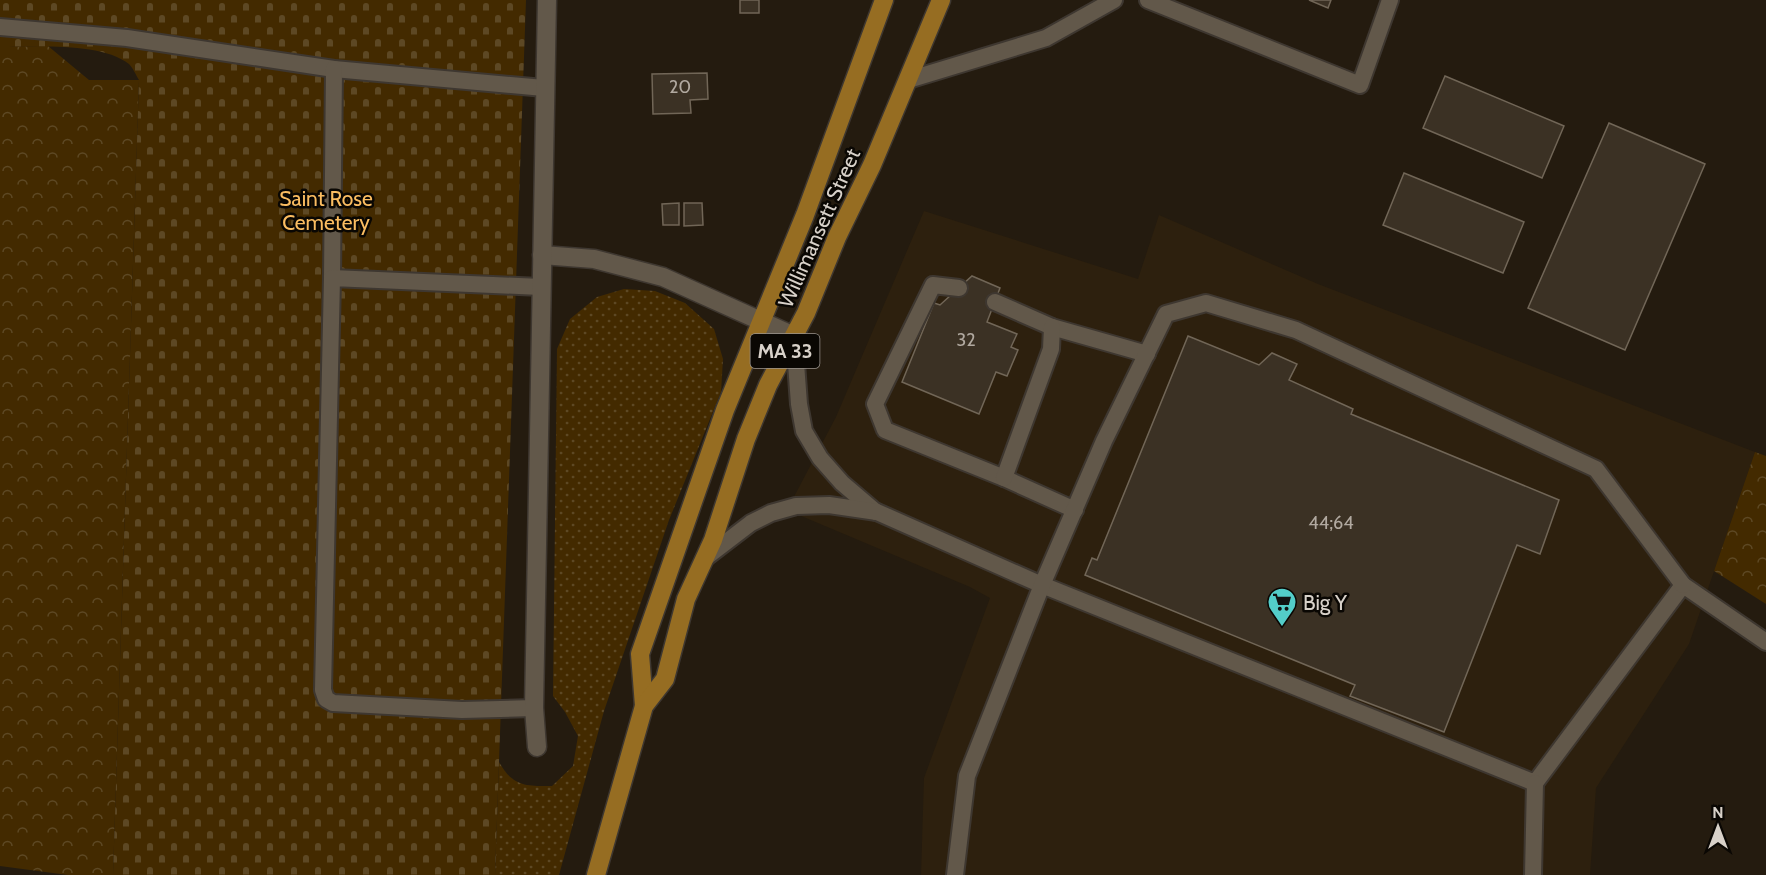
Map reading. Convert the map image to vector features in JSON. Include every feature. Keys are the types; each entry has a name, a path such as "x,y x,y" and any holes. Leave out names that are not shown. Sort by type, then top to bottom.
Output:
{"main road":[{"name":"Willimansett Street","path":"596,875 644,706 640,654 725,410 805,215 884,0"},
{"name":"Willimansett Street","path":"644,706 665,679 686,599 704,559 768,384 794,336 837,237 872,165 941,0"}],"street":[{"path":"537,747 534,708 547,0"},
{"path":"542,255 594,259 663,277 794,336"}],"lane":[{"path":"908,80 1046,38 1114,0"},
{"path":"1148,0 1360,85 1390,0"},
{"path":"0,27 127,38 334,69 544,88"},
{"path":"334,69 323,690 325,697 333,703 450,709 534,708"},
{"path":"332,278 541,287"},
{"path":"959,288 933,285 875,404 885,430 1004,478 1075,510"},
{"path":"995,302 1052,327 1146,354"},
{"path":"955,875 967,776 1042,585 1104,441 1166,314 1206,303 1296,330 1596,469 1683,585 1766,642"},
{"path":"1004,478 1051,349 1052,327"},
{"path":"794,336 799,404 804,431 820,458 842,483 877,512"},
{"path":"704,559 751,523 771,513 796,506 829,505 877,512 1042,585 1535,783"},
{"path":"1533,875 1535,783 1683,585"}],"shaded area":[{"path":"924,211 1138,279 1159,215 1318,284 1755,452 1689,644 1596,788 1590,875 921,875 924,778 990,598 970,587 787,510 836,417"}],"green space":[{"name":"Saint Rose Cemetery","path":"0,0 526,0 495,875 113,875 139,80 129,64 102,52 67,47 0,47"},
{"path":"48,46 89,80 139,80 113,875 68,875 0,866 0,47"},
{"path":"624,289 655,291 685,303 714,329 723,359 721,392 669,520 604,711 559,875 495,875 499,762 515,781 535,786 552,786 573,766 578,736 553,696 557,349 570,319 597,297"},
{"path":"1755,452 1766,456 1766,604 1714,571"}],"building":[{"path":"740,0 759,0 759,13 740,13"},
{"path":"1309,0 1331,0 1328,8"},
{"path":"707,73 708,99 690,100 691,113 653,114 652,74"},
{"path":"1445,76 1564,126 1542,178 1423,128"},
{"path":"1609,123 1705,164 1625,350 1528,308"},
{"path":"1404,173 1524,222 1503,273 1383,225"},
{"path":"679,203 679,225 663,225 662,204"},
{"path":"684,203 702,203 703,225 684,226"},
{"path":"972,276 1000,288 987,322 1017,334 1011,347 1018,350 1007,376 996,372 979,414 902,382 934,303 940,305"},
{"path":"1188,336 1259,365 1272,353 1297,364 1289,380 1353,409 1351,414 1559,500 1540,554 1517,545 1444,732 1350,696 1355,685 1085,575 1092,558 1097,560"}],"place":[{"name":"Big Y","path":"1282,628"}]}
